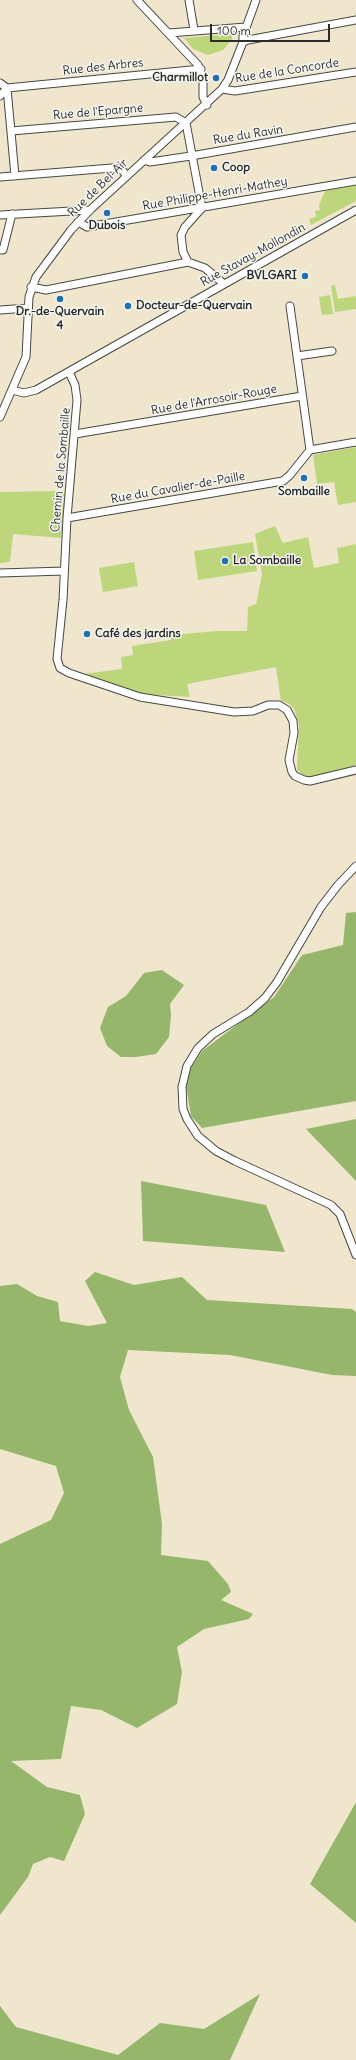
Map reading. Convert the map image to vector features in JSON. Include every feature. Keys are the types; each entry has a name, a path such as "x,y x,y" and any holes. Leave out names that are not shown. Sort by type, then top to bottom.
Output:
{"street":[{"path":"137,0 201,69 203,79 203,97 207,105"},
{"path":"189,0 194,30"},
{"name":"Rue de Bel-Air","path":"0,417 2,407 12,390 26,357 28,308 31,287 36,277 78,222 144,160 207,105 222,89 243,42 243,36 256,0"},
{"path":"243,42 356,20"},
{"path":"169,33 246,27"},
{"name":"Rue des Arbres","path":"7,88 201,69"},
{"name":"Rue de la Concorde","path":"222,89 235,91 356,72"},
{"path":"0,83 7,88 16,176"},
{"path":"0,96 7,88"},
{"name":"Rue de l'Epargne","path":"11,130 176,117 186,123"},
{"path":"186,123 202,208 181,235 183,252 188,262"},
{"name":"Rue du Ravin","path":"144,160 150,162 191,156 356,127"},
{"path":"0,177 112,168 122,170 127,176"},
{"name":"Rue Philippe-Henri-Mathey","path":"78,222 87,227 356,181"},
{"path":"0,215 90,210"},
{"name":"Rue Stavay-Mollondin","path":"12,390 30,392 69,372 356,210"},
{"path":"0,250 3,250 12,214"},
{"path":"31,287 46,290 188,262 205,268 224,284"},
{"path":"290,306 310,450 356,442"},
{"path":"0,310 28,308"},
{"path":"297,356 332,351"},
{"name":"Chemin de la Sombaille","path":"69,372 77,392 57,659 58,664 64,670 136,696 227,711 247,712 268,705 279,704 287,710 293,721 294,733 289,760 292,772 295,776 310,781 356,770"},
{"name":"Rue de l'Arrosoir-Rouge","path":"75,434 302,396"},
{"name":"Rue du Cavalier-de-Paille","path":"67,518 286,480 310,450"},
{"path":"0,573 64,571"},
{"path":"356,866 338,884 320,907 277,982 265,998 249,1012 213,1034 198,1048 187,1066 182,1087 183,1109 198,1136 235,1162 331,1205 340,1214 356,1255"}],"green space":[{"path":"232,34 232,39 223,50 208,55 193,49 184,38"},
{"path":"356,185 356,201 311,225 309,219 316,217 315,211 320,210 319,205 325,191"},
{"path":"335,285 338,299 356,296 356,309 335,312 331,286"},
{"path":"330,295 333,314 322,315 319,297"},
{"path":"356,447 356,502 338,505 334,482 317,484 313,455"},
{"path":"65,491 61,538 13,534 10,562 0,563 0,492"},
{"path":"275,526 283,543 308,537 314,568 339,563 337,548 356,544 356,766 312,777 302,775 297,769 299,725 294,709 288,703 281,701 276,667 187,684 190,697 139,694 83,674 122,669 121,657 133,655 132,646 171,640 170,635 218,631 247,631 248,607 256,604 262,575 255,534"},
{"name":"La Sombaille","path":"253,542 257,571 198,580 194,551"},
{"path":"134,562 138,586 103,592 99,568"},
{"path":"356,912 356,1101 202,1128 191,1116 186,1085 191,1068 202,1051 274,997 302,955 343,945 346,913"},
{"path":"162,970 184,985 170,1004 171,1015 169,1037 156,1054 136,1057 121,1057 107,1046 100,1028 108,1007 126,996 144,973"},
{"path":"356,1119 356,1181 306,1129"},
{"path":"141,1181 266,1205 285,1252 143,1241"},
{"path":"95,1272 134,1285 182,1277 207,1300 352,1309 356,1312 356,1376 332,1375 230,1355 128,1350 120,1377 129,1410 153,1457 162,1524 161,1555 208,1561 228,1584 231,1592 221,1600 253,1614 249,1619 204,1629 177,1647 182,1672 177,1704 137,1728 101,1710 71,1706 61,1759 11,1761 47,1787 80,1795 85,1814 64,1861 50,1857 33,1864 28,1877 0,1915 0,1544 51,1520 64,1493 56,1466 0,1449 0,1286 17,1284 37,1296 58,1302 60,1321 88,1326 107,1323 85,1281"},
{"path":"356,1802 356,1923 310,1884"},
{"path":"260,1994 230,2060 0,2060 0,2006 16,2027 118,2055 160,2023 204,2029"}],"place":[{"name":"Charmillot","path":"216,78"},
{"name":"Coop","path":"214,168"},
{"name":"Dubois","path":"107,213"},
{"name":"BVLGARI","path":"305,276"},
{"name":"Dr.-de-Quervain 4","path":"60,299"},
{"name":"Docteur-de-Quervain","path":"128,306"},
{"name":"Sombaille","path":"304,478"},
{"name":"La Sombaille","path":"225,561"},
{"name":"Café des jardins","path":"87,634"}]}
